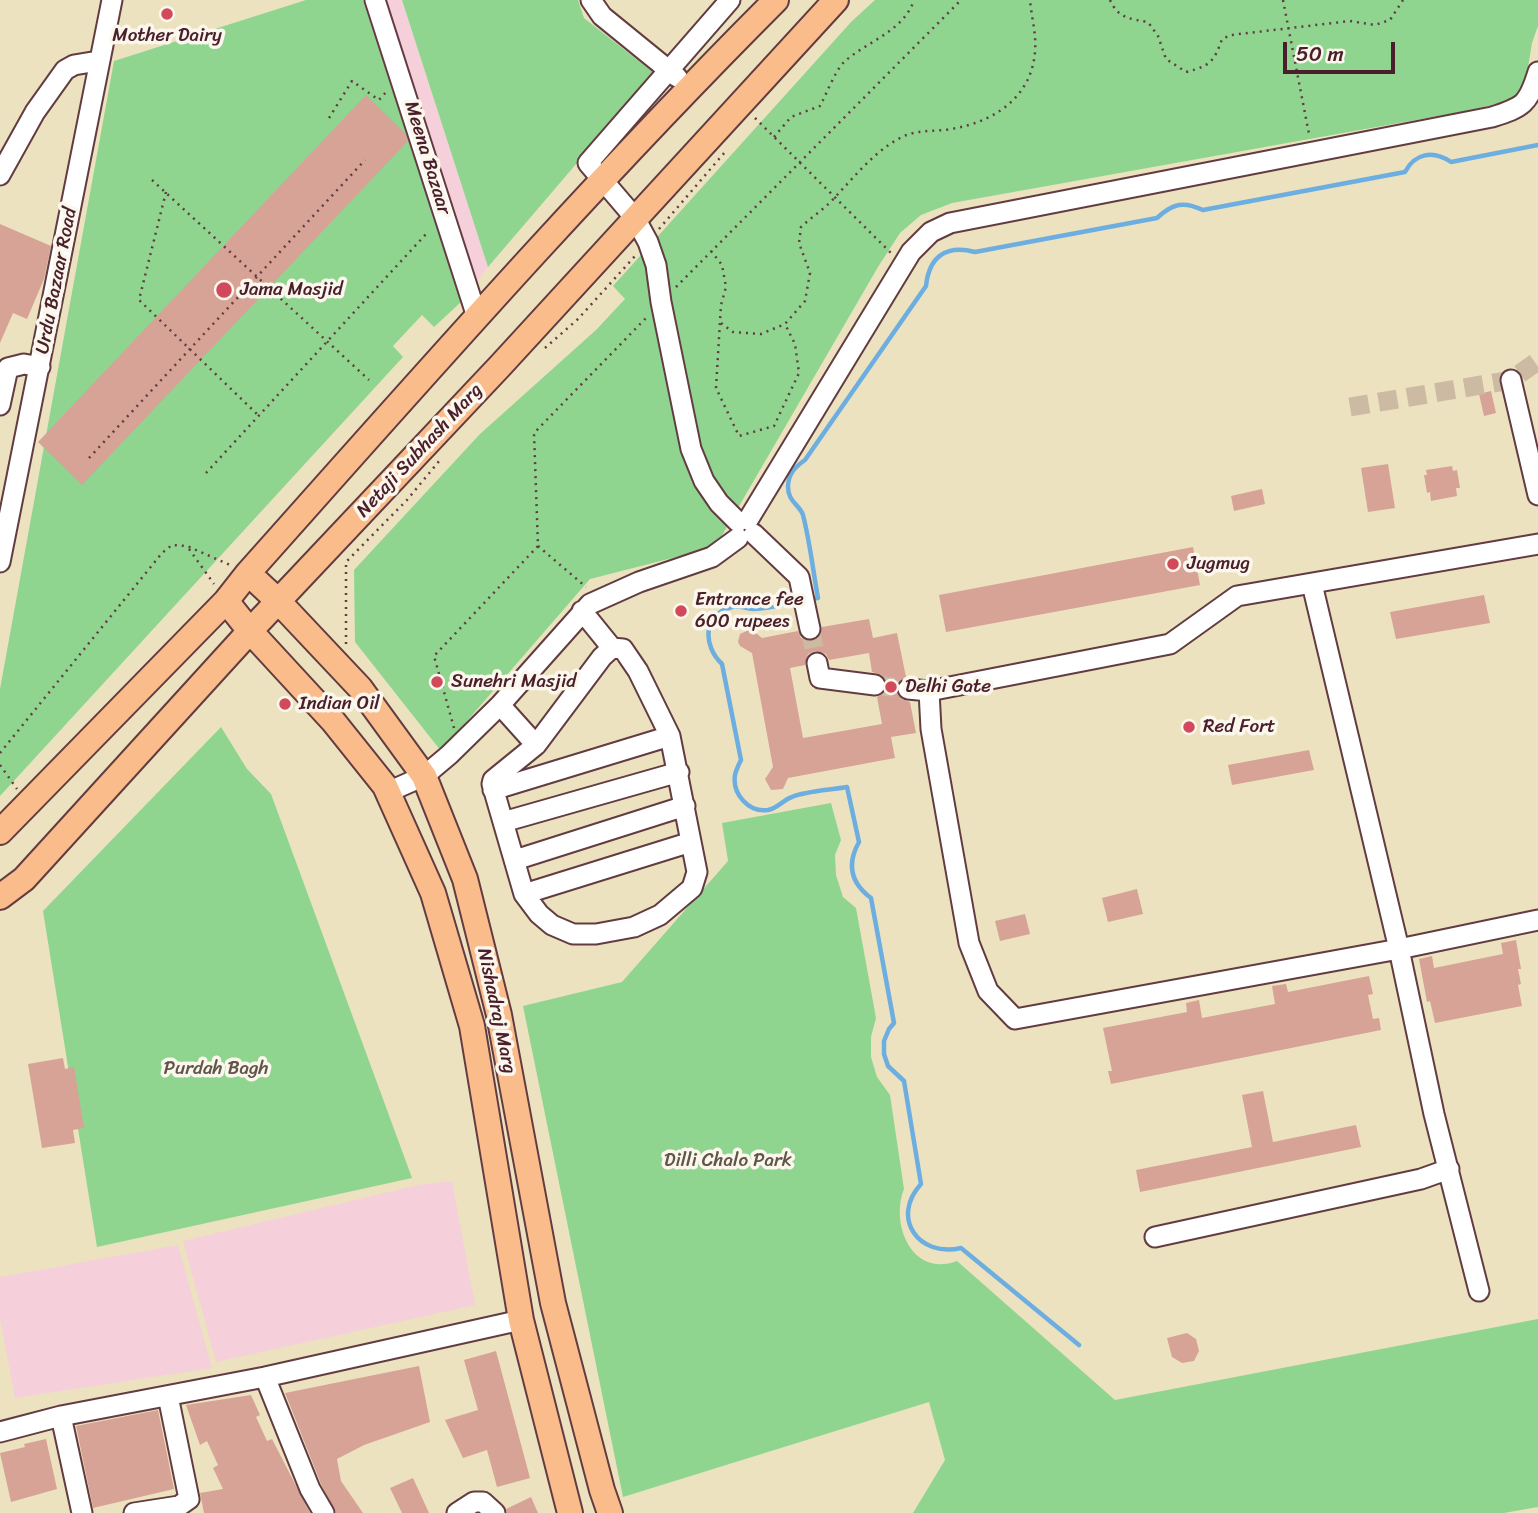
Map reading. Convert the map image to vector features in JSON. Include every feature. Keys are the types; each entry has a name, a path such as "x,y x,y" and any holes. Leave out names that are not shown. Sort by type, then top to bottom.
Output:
{"main road":[{"path":"0,832 226,601 477,317 689,86 775,0"},
{"name":"Netaji Subhash Marg","path":"0,897 24,879 250,631 500,366 836,0"},
{"name":"Nishadraj Marg","path":"248,573 360,688 424,776 465,879 499,1014 553,1303 610,1513"},
{"name":"Nishadraj Marg","path":"226,601 333,721 385,786 433,893 472,1026 521,1320 570,1513"}],"street":[{"name":"Urdu Bazaar Road","path":"1,552 6,510 40,367 112,0"},
{"name":"Meena Bazaar","path":"375,0 477,317"},
{"path":"591,0 602,16 689,86"},
{"path":"730,0 588,163 635,218 648,242 656,265 691,449 704,481 719,503 799,577 808,623"},
{"path":"0,175 35,112 65,70 74,65 98,61"},
{"path":"388,792 424,776 459,745 500,705 582,611 599,599 712,556 744,528 911,252 931,232 950,223 1492,117 1519,108 1533,89 1538,72"},
{"path":"0,405 8,368 24,363 40,367"},
{"path":"1511,380 1538,495"},
{"path":"908,689 929,691 1170,644 1237,596 1538,544"},
{"path":"1312,584 1399,948 1433,1114 1479,1291"},
{"path":"582,611 612,648"},
{"path":"612,648 622,649 638,671 670,736 697,872 692,888 660,915 634,927 596,934 573,934 545,919 524,894 493,790 493,780 536,744 602,657 612,648"},
{"path":"817,663 820,678 875,685"},
{"path":"929,691 930,729 969,943 988,991 1015,1019 1538,920"},
{"path":"500,705 536,744"},
{"path":"493,790 670,736"},
{"path":"503,822 679,772"},
{"path":"515,860 685,806"},
{"path":"524,894 691,842"},
{"path":"1156,1237 1421,1179 1449,1169"},
{"path":"0,1432 61,1416 265,1377 521,1320"},
{"path":"265,1377 310,1489 324,1513"},
{"path":"134,1513 179,1506 189,1499 168,1396"},
{"path":"61,1416 82,1513"},
{"path":"457,1513 474,1502 483,1502 495,1513"}],"path":[{"path":"774,138 791,117 820,106 842,64 890,31 911,9 914,0"},
{"path":"459,745 434,656 538,546 534,433 799,161 961,0"},
{"path":"721,323 733,332 761,334 785,324 806,301 810,273 799,243 801,227 836,197 855,174 897,140 914,131 950,129 983,121 1006,108 1024,87 1033,65 1035,39 1030,0"},
{"path":"1110,0 1114,9 1125,18 1148,22 1158,36 1166,59 1186,72 1206,67 1216,55 1223,39 1231,35 1350,21 1375,25 1390,20 1403,0"},
{"path":"1283,0 1312,152"},
{"path":"330,118 352,81 379,100 401,76"},
{"path":"741,103 903,265"},
{"path":"537,355 578,319 728,149"},
{"path":"89,458 365,160"},
{"path":"152,180 369,380"},
{"path":"166,192 139,300 259,416"},
{"path":"206,473 426,233"},
{"path":"711,251 722,265 726,288 721,305 716,388 739,436 774,425 799,373 795,344 785,324"},
{"path":"354,654 345,643 346,562 407,500 440,461"},
{"path":"0,753 162,553 172,545 179,544 248,573"},
{"path":"538,546 599,599"},
{"path":"187,547 226,601"},
{"path":"0,765 27,803"}],"shaded area":[{"path":"363,0 402,0 488,267 461,302"},
{"path":"452,1181 475,1305 216,1362 183,1241 418,1185"},
{"path":"178,1245 212,1368 15,1398 0,1319 0,1277"}],"green space":[{"path":"306,0 363,0 461,302 434,327 422,315 393,346 403,357 0,796 0,689 114,61"},
{"path":"402,0 578,0 584,18 654,73 488,267"},
{"path":"875,0 1538,0 1538,26 1526,79 1518,99 1466,111 952,203 921,215 900,233 878,267 717,544 590,579 441,751 355,642 354,570 480,434 596,330 625,299 613,286 852,21"},
{"name":"Purdah Bagh","path":"221,727 247,769 271,794 412,1178 97,1247 43,911"},
{"name":"Dilli Chalo Park","path":"831,803 841,840 835,855 836,875 843,897 856,908 876,1018 871,1037 871,1057 877,1077 890,1095 904,1189 900,1217 908,1245 917,1255 928,1262 941,1264 957,1261 1115,1400 1538,1319 1538,1507 1504,1513 913,1513 945,1460 929,1402 623,1497 523,1006 622,982 728,861 722,823"}],"building":[{"name":"Jama Masjid","path":"366,95 405,133 408,141 82,485 38,442"},
{"path":"0,224 51,246 44,279 27,319 13,313 0,343"},
{"path":"1491,391 1496,413 1484,416 1479,394"},
{"path":"1388,464 1395,508 1368,512 1361,468"},
{"path":"1452,466 1453,471 1457,470 1460,488 1456,488 1457,496 1431,501 1424,475 1427,475 1426,470"},
{"path":"1262,489 1265,504 1234,511 1231,496"},
{"path":"1193,547 1200,585 946,632 939,595"},
{"path":"1484,595 1490,623 1396,639 1390,612"},
{"path":"869,619 873,638 897,633 906,677 898,682 897,693 901,699 910,702 916,733 891,737 895,758 788,778 783,789 771,790 765,779 773,767 752,653 740,646 740,634 751,629 762,638 798,631 801,638 812,641 819,638 822,627","holes":["815,651 826,654 829,660 869,653 872,672 882,675 886,681 885,692 877,697 882,724 803,738 790,668 805,665 808,654"]},
{"path":"1309,750 1314,770 1232,785 1228,765"},
{"path":"1137,889 1143,914 1108,922 1102,898"},
{"path":"1025,914 1030,934 1000,941 995,921"},
{"path":"1516,940 1521,969 1518,969 1521,984 1518,985 1522,1006 1435,1023 1430,1001 1427,1002 1419,959 1432,956 1434,968 1503,954 1501,943"},
{"path":"1369,976 1373,994 1368,995 1373,1019 1379,1018 1381,1030 1111,1084 1108,1071 1112,1071 1103,1028 1187,1012 1186,1003 1199,1000 1202,1018 1275,1004 1272,986 1286,984 1288,992"},
{"path":"63,1058 65,1069 74,1067 84,1128 73,1130 75,1143 42,1148 28,1064"},
{"path":"1263,1091 1273,1142 1356,1125 1361,1147 1140,1192 1136,1170 1252,1147 1242,1095"},
{"path":"1187,1333 1196,1339 1199,1351 1194,1361 1182,1363 1172,1357 1167,1338"},
{"path":"496,1351 530,1478 497,1487 487,1450 463,1458 445,1420 478,1410 464,1360"},
{"path":"419,1366 430,1422 364,1445 337,1459 341,1481 363,1513 336,1513 321,1484 285,1393"},
{"path":"251,1395 260,1415 256,1417 267,1441 272,1439 310,1513 204,1513 200,1493 223,1489 213,1468 218,1465 207,1441 200,1445 186,1405"},
{"path":"158,1410 174,1489 93,1508 76,1426"},
{"path":"46,1439 57,1489 11,1502 0,1453"},
{"path":"413,1478 429,1513 402,1513 390,1488"},
{"path":"531,1497 538,1513 507,1513 506,1509"}],"waterway":[{"path":"811,599 818,598 810,546 803,515 789,492 789,478 795,468 805,460 926,286 931,267 941,255 956,250 975,252 1157,218 1168,209 1179,205 1190,205 1203,210 1405,172 1414,161 1425,155 1438,156 1451,162 1538,145"},
{"path":"799,601 760,609 732,607 722,611 711,624 709,640 711,649 722,664 741,760 735,775 736,789 748,805 768,810 798,795 847,787 859,842 853,858 853,873 859,886 871,898 894,1023 884,1041 884,1054 888,1066 904,1081 921,1184 912,1197 908,1210 909,1222 922,1241 933,1247 946,1250 961,1248 1079,1345"}],"tunnel":[{"path":"1350,407 1511,380 1538,361"},
{"path":"810,629 817,663"},
{"path":"875,685 908,689"}],"place":[{"name":"Mother Dairy","path":"167,14"},
{"name":"Jama Masjid","path":"224,290"},
{"name":"Jugmug","path":"1173,564"},
{"name":"Entrance fee 600 rupees","path":"681,611"},
{"name":"Sunehri Masjid","path":"437,682"},
{"name":"Delhi Gate","path":"891,687"},
{"name":"Indian Oil","path":"285,704"},
{"name":"Red Fort","path":"1189,727"}]}
